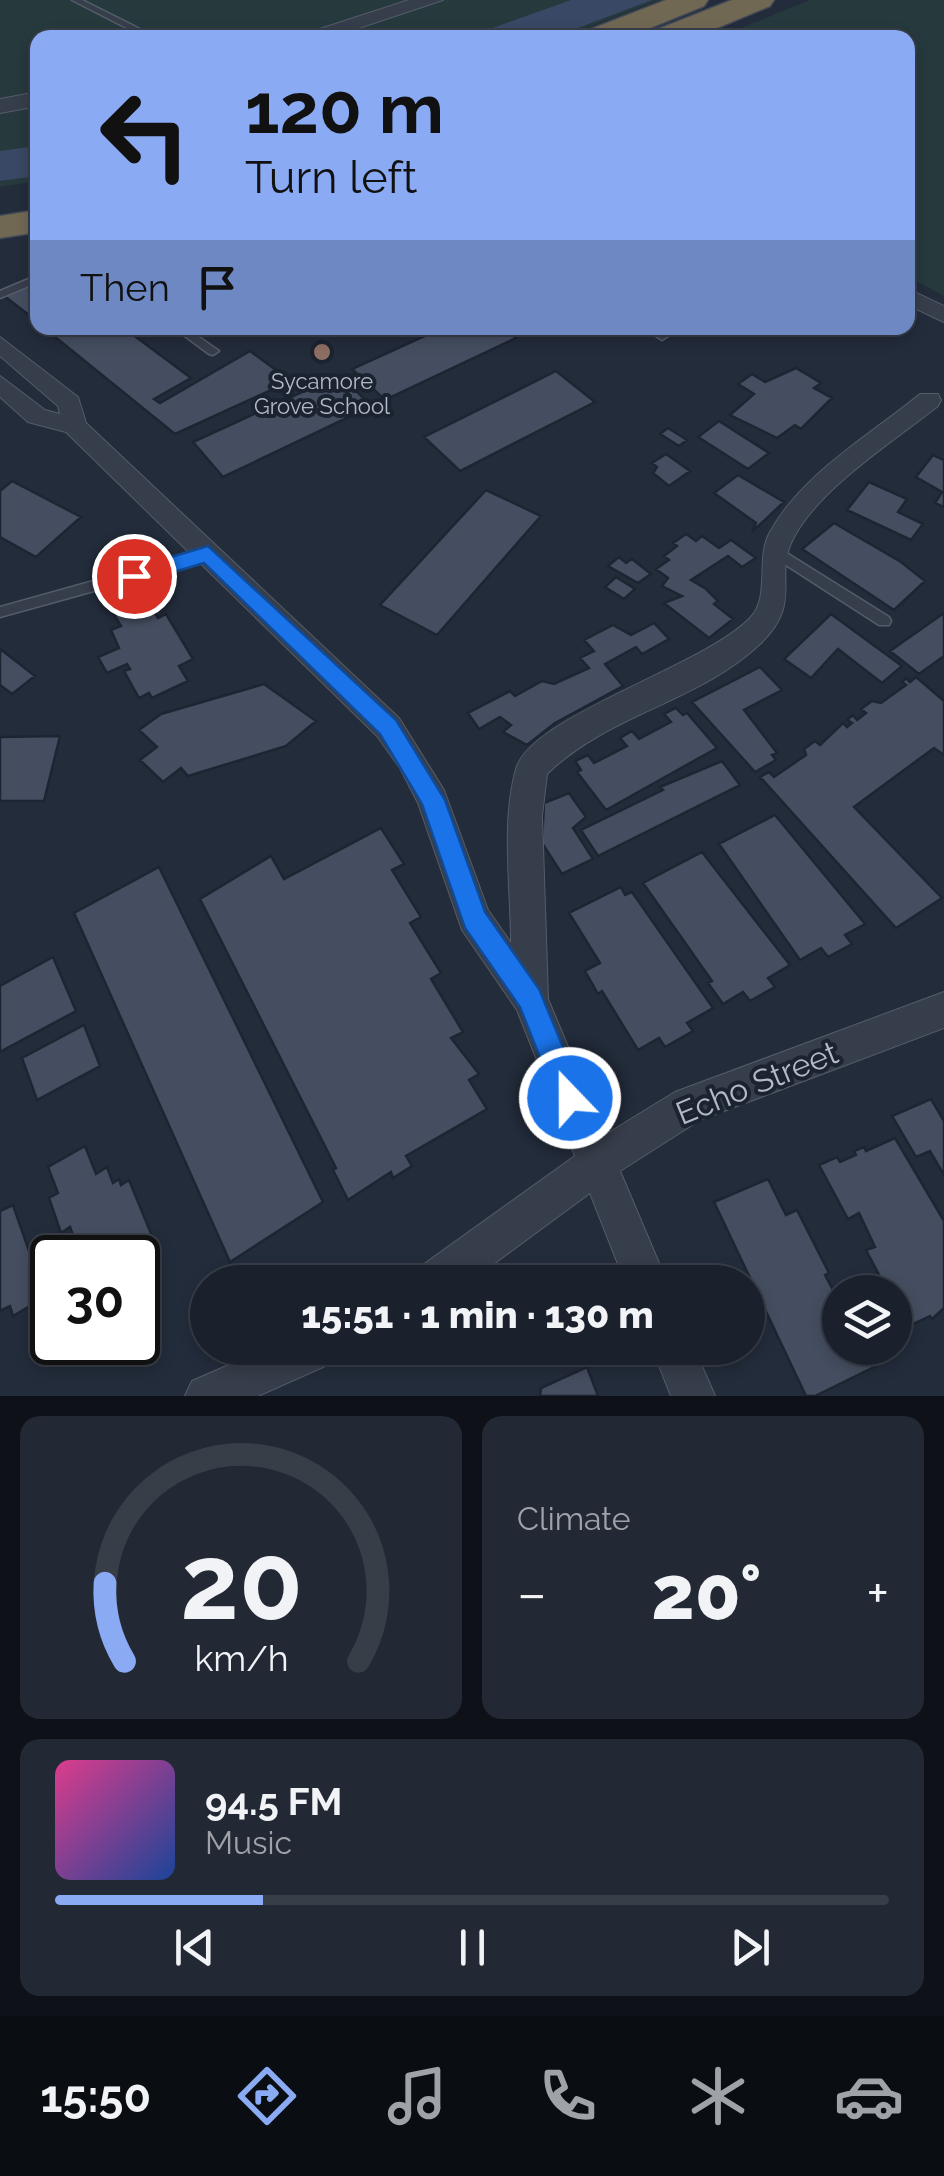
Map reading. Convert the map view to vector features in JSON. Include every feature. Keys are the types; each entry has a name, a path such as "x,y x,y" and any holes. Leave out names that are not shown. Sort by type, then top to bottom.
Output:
{"highway":[{"path":"617,30 693,0"},
{"path":"684,30 758,0"},
{"path":"0,198 30,194"},
{"path":"0,227 30,222"}],"street":[{"path":"330,30 432,0"},
{"path":"0,106 30,100"},
{"path":"915,300 944,315"},
{"path":"0,344 69,403 75,426"},
{"path":"0,384 38,416 75,426 388,727 432,800 474,919 530,999 639,1265"},
{"path":"530,999 526,816 532,768 570,734 730,651 765,621 776,595 780,536 811,500 929,400"},
{"name":"Echo Street","path":"458,1265 596,1164 688,1105 944,1010"},
{"path":"207,1396 279,1365"},
{"path":"680,1365 693,1396"}],"lane":[{"path":"76,0 138,30"},
{"path":"0,294 30,281"},
{"path":"189,335 213,351"},
{"path":"776,552 884,621"},
{"path":"0,612 208,554"}],"green space":[{"path":"0,0 659,0 581,30 30,30 30,182 0,187"},
{"path":"810,0 944,0 944,296 915,281 915,30 736,30"}],"water":[{"path":"571,0 652,0 573,30 487,30"},
{"path":"30,147 30,177 0,181 0,151"}],"building":[{"path":"30,284 30,316 3,295"},
{"path":"53,335 133,335 191,378 154,399 160,403 250,351 291,381 175,434"},
{"path":"427,335 516,338 385,400 352,369"},
{"path":"796,368 821,383 814,388 832,398 801,429 795,425 777,438 730,415 754,394 738,384 752,374 765,382"},
{"path":"556,371 595,402 460,471 424,437"},
{"path":"339,375 372,406 223,477 193,442"},
{"path":"719,421 769,453 748,469 698,437"},
{"path":"668,428 687,440 679,446 660,434"},
{"path":"666,454 690,471 669,486 653,473 657,467 652,463"},
{"path":"933,455 944,460 944,507 935,503 942,492 916,477"},
{"path":"738,475 784,502 752,532 756,523 714,493"},
{"path":"12,481 81,517 36,557 0,537 0,491"},
{"path":"869,482 907,499 898,512 923,524 911,540 847,510"},
{"path":"486,490 541,516 437,635 380,605"},
{"path":"834,523 901,562 925,581 894,610 802,549"},
{"path":"686,534 696,541 702,536 719,548 731,540 756,558 742,567 728,556 691,580 706,589 718,601 714,604 733,619 709,638 664,603 682,596 662,586 668,578 656,569 669,560 664,556 677,546 673,543"},
{"path":"619,557 626,563 632,559 651,574 638,583 608,566"},
{"path":"616,577 635,589 624,599 605,587"},
{"path":"145,596 158,618 166,614 193,659 179,666 188,681 152,698 149,693 139,698 124,671 130,669 127,664 107,673 98,657 119,648 111,630 121,626 111,610"},
{"path":"944,613 944,656 919,674 890,651"},
{"path":"831,614 902,666 882,683 838,649 811,678 784,659"},
{"path":"654,623 669,639 642,654 636,647 605,664 623,686 555,723 527,745 503,732 511,725 500,717 479,729 468,713 510,691 515,696 542,681 554,684 589,668 580,658 594,651 584,640 613,625 631,635"},
{"path":"0,649 35,676 12,694 0,685"},
{"path":"760,667 782,690 744,710 777,753 772,755 776,760 755,772 692,702"},
{"path":"916,677 944,701 944,755 934,748 854,807 942,898 896,928 760,777 769,772 774,777 806,755 804,749 815,741 820,745 843,723 847,727 852,723 847,720 853,715 857,720 866,713 861,709 872,701 881,703 906,685 902,682 906,678 910,682"},
{"path":"264,684 316,721 286,746 188,776 181,768 163,782 140,760 157,747 139,730 161,714"},
{"path":"676,708 683,715 687,713 717,748 606,810 577,772 581,770 575,761 588,755 594,763 627,746 620,738 632,731 639,739 671,722 664,714"},
{"path":"60,736 44,801 0,801 0,737"},
{"path":"722,761 740,785 598,856 581,830 663,790 660,787"},
{"path":"569,793 586,817 573,828 593,859 562,874 542,843 544,803"},
{"path":"775,815 865,924 845,935 852,944 828,957 821,948 800,960 719,844"},
{"path":"381,828 404,864 392,870 421,917 410,923 441,973 431,979 463,1032 451,1038 479,1074 469,1080 487,1109 406,1156 412,1166 393,1178 391,1172 348,1200 333,1170 336,1168 200,899 271,856 284,879"},
{"path":"702,852 790,965 768,978 775,987 750,1001 743,992 723,1004 708,983 712,981 643,883"},
{"path":"159,867 323,1202 230,1262 74,913"},
{"path":"621,887 625,895 632,892 713,1008 687,1023 693,1031 665,1047 659,1038 638,1050 585,971 600,963 569,913"},
{"path":"53,957 76,1011 0,1052 0,986"},
{"path":"84,1025 100,1066 37,1100 22,1058"},
{"path":"931,1099 944,1121 944,1175 930,1151 916,1157 892,1116"},
{"path":"895,1138 944,1221 944,1308 932,1319 930,1316 912,1325 912,1275 879,1275 866,1250 875,1247 859,1213 848,1219 819,1165 837,1157 840,1162 864,1147 866,1151"},
{"path":"85,1146 96,1174 107,1167 113,1183 119,1179 121,1185 129,1180 152,1235 73,1235 70,1227 61,1233 49,1198 58,1193 48,1167"},
{"path":"768,1179 786,1215 797,1210 829,1273 822,1275 822,1365 876,1366 815,1396 806,1396 765,1310 765,1265 744,1265 714,1202"},
{"path":"13,1205 30,1254 30,1306 13,1316 10,1306 0,1311 0,1211"},
{"path":"587,1367 598,1396 540,1396 541,1388"}],"place":[{"name":"Sycamore Grove School","path":"322,352"}],"route":[{"path":"134,576 208,554 388,727 411,759 432,800 474,919 530,999 570,1098"}]}
